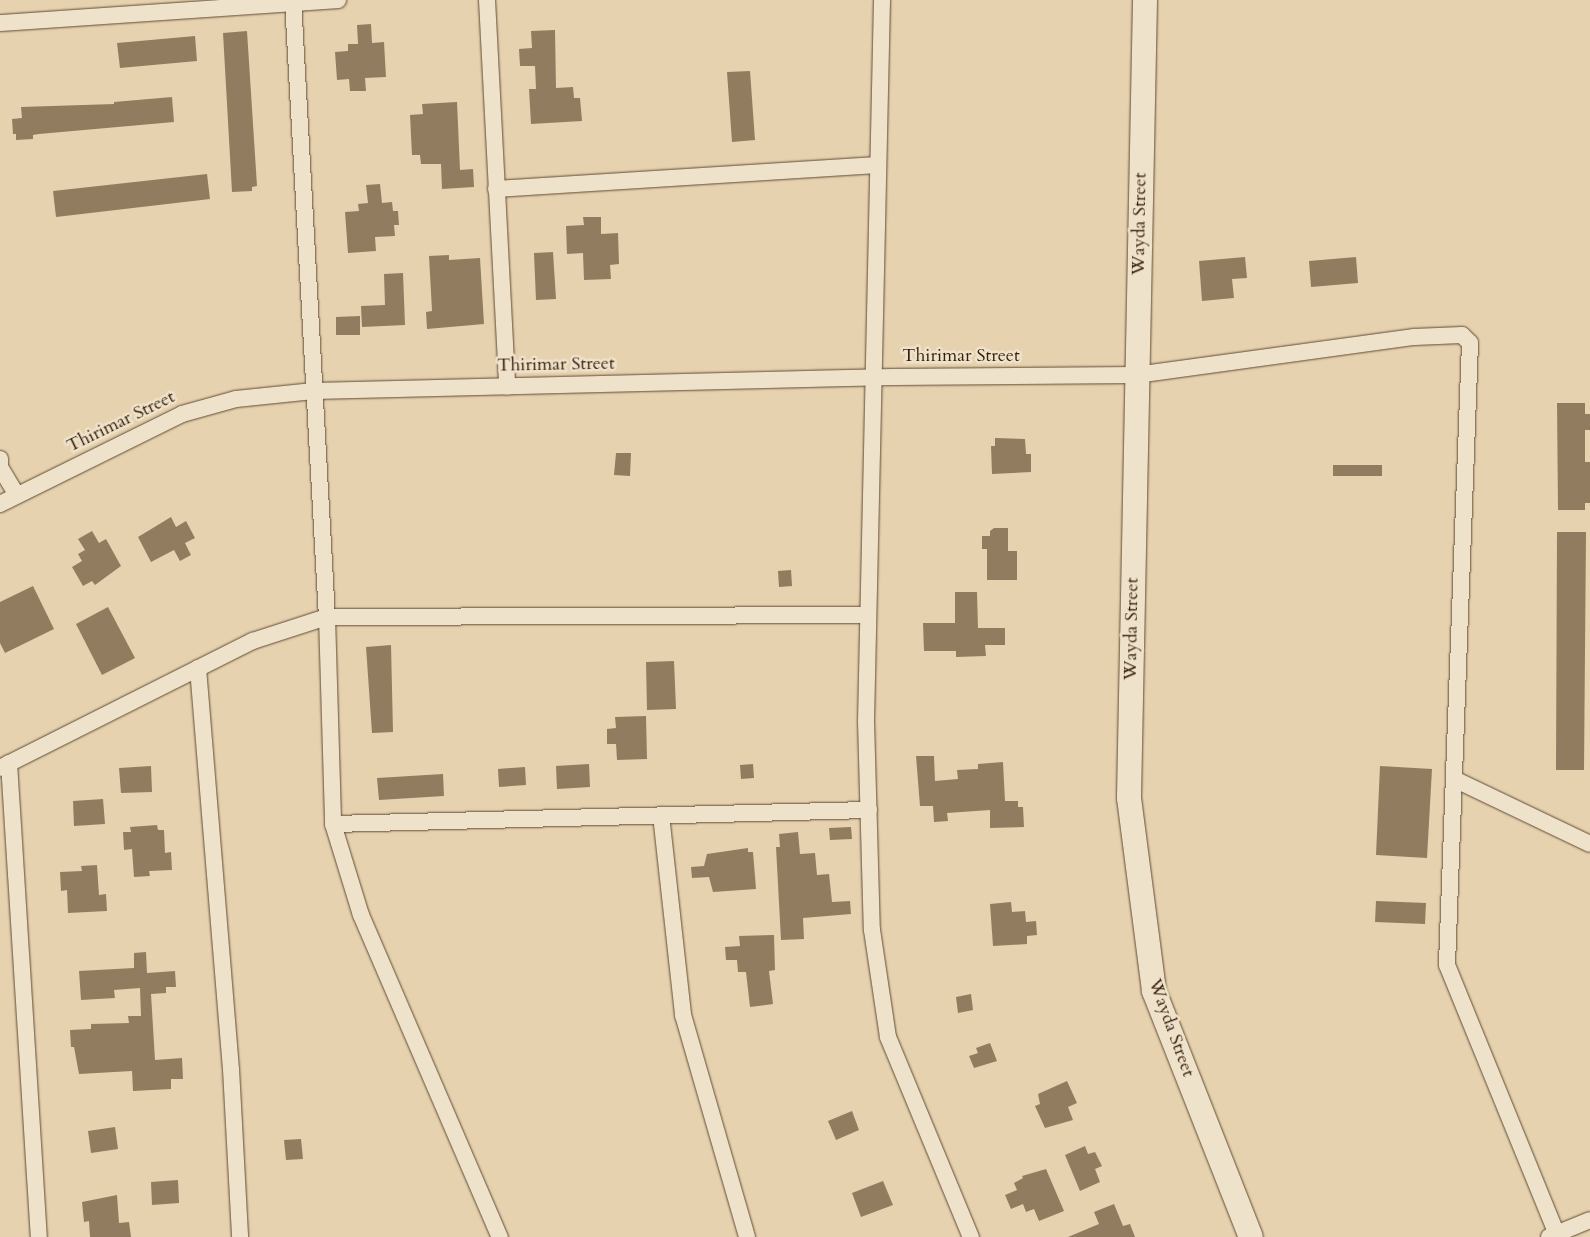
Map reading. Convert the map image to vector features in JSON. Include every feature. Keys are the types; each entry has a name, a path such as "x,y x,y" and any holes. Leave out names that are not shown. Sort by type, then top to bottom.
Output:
{"street":[{"path":"0,24 338,0"},
{"path":"487,0 507,386"},
{"path":"882,0 877,165 876,378 868,615 872,930 888,1037 971,1237"},
{"name":"Wayda Street","path":"1145,0 1129,798 1144,929 1154,991 1251,1237"},
{"path":"293,2 327,617 333,824 361,915 499,1237"},
{"path":"496,189 877,165"},
{"name":"Thirimar Street","path":"0,504 182,414 236,399 314,391 876,378 1136,375 1414,337 1462,335 1470,343 1456,780 1447,965 1555,1236"},
{"path":"0,459 0,467 16,495"},
{"path":"39,1237 5,766 254,641 327,617 868,615"},
{"path":"198,668 231,1069 240,1237"},
{"path":"1456,780 1590,844"},
{"path":"333,824 869,810"},
{"path":"661,815 683,1015 747,1237"},
{"path":"1555,1236 1590,1220"}],"building":[{"path":"371,24 372,43 384,42 386,77 365,78 366,91 350,91 349,79 337,80 335,52 348,51 348,44 358,44 357,25"},
{"path":"555,30 556,88 573,87 574,98 580,98 582,121 531,124 529,89 536,89 535,66 520,66 519,49 532,48 531,31"},
{"path":"247,31 257,186 252,187 252,191 232,192 223,33"},
{"path":"195,36 197,61 120,68 117,43"},
{"path":"750,71 755,140 732,142 727,72"},
{"path":"172,97 174,122 39,134 33,135 33,139 16,140 16,134 13,134 12,119 22,118 21,107 114,104 114,102"},
{"path":"457,102 460,170 473,169 474,187 442,189 441,164 421,164 420,155 412,155 410,115 423,114 422,104"},
{"path":"207,174 210,199 56,217 53,191"},
{"path":"380,184 382,203 392,202 393,211 398,211 399,225 394,225 395,236 375,237 376,251 348,253 345,212 359,211 358,204 368,203 366,185"},
{"path":"583,217 601,217 601,234 618,233 619,264 610,265 611,279 584,280 583,253 567,254 566,226 584,225"},
{"path":"553,252 556,299 536,300 534,253"},
{"path":"449,255 449,260 480,258 484,324 427,329 426,312 432,311 429,256"},
{"path":"1245,257 1247,278 1232,279 1234,298 1202,301 1199,261"},
{"path":"1356,257 1358,283 1311,287 1309,261"},
{"path":"403,273 405,325 362,327 361,306 385,305 384,274"},
{"path":"360,316 360,335 336,335 336,317"},
{"path":"1557,403 1585,403 1585,414 1590,414 1590,430 1585,430 1585,462 1590,462 1590,503 1585,503 1585,510 1558,510"},
{"path":"995,438 1025,439 1026,454 1031,454 1031,472 992,474 991,446 995,446"},
{"path":"616,453 631,453 630,476 614,475"},
{"path":"1333,465 1382,465 1382,476 1333,476"},
{"path":"171,517 176,527 186,521 195,538 185,543 191,555 180,561 174,550 151,562 138,537"},
{"path":"994,528 1008,528 1008,551 1017,551 1017,580 987,580 987,549 982,549 982,536 990,536 990,531"},
{"path":"92,531 99,543 106,539 121,566 95,585 92,581 83,586 72,567 82,561 78,554 85,550 78,539"},
{"path":"1557,532 1586,532 1584,770 1556,770"},
{"path":"791,570 792,586 779,587 778,571"},
{"path":"33,586 54,629 5,653 0,643 0,602"},
{"path":"955,592 977,592 978,628 1005,628 1005,645 985,645 986,656 956,657 956,651 924,651 923,623 955,623"},
{"path":"108,607 135,658 102,675 76,624"},
{"path":"391,645 393,732 372,733 366,647"},
{"path":"674,661 676,709 647,710 646,662"},
{"path":"646,716 647,759 617,760 616,744 607,744 607,729 616,728 615,717"},
{"path":"916,756 934,756 935,781 958,779 957,770 978,769 978,764 1003,762 1005,801 1018,801 1018,807 1023,807 1024,827 990,828 990,810 947,813 948,821 934,822 933,806 920,806"},
{"path":"589,764 590,787 557,789 556,766"},
{"path":"753,764 754,778 741,779 740,765"},
{"path":"151,766 152,792 121,793 119,768"},
{"path":"1380,766 1432,769 1427,858 1376,855"},
{"path":"525,767 526,785 499,787 498,769"},
{"path":"443,774 444,796 379,800 377,778"},
{"path":"103,799 105,824 74,826 73,801"},
{"path":"157,825 158,830 164,830 165,853 171,852 172,870 149,871 150,876 134,877 132,849 124,850 123,832 131,832 130,827"},
{"path":"851,827 852,839 830,840 829,828"},
{"path":"798,832 800,854 815,853 817,875 829,874 832,902 850,901 851,914 803,918 804,939 781,940 776,847 780,847 779,834"},
{"path":"748,848 748,852 753,852 756,889 713,892 709,877 692,878 691,867 704,866 707,854"},
{"path":"97,865 99,895 106,894 107,911 68,913 67,890 61,891 60,872 82,871 81,866"},
{"path":"1376,901 1426,903 1425,924 1375,922"},
{"path":"1011,902 1012,912 1025,911 1026,922 1036,921 1037,935 1027,936 1027,944 993,946 990,904"},
{"path":"774,935 775,970 769,971 773,1004 750,1007 746,972 738,972 737,960 726,960 725,947 740,946 739,936"},
{"path":"146,952 147,973 175,971 176,987 166,987 166,993 151,994 155,1060 182,1058 183,1079 171,1079 171,1089 133,1091 132,1071 79,1074 74,1047 71,1047 70,1030 91,1029 91,1024 129,1023 128,1016 141,1016 140,988 114,990 115,998 81,1000 79,971 134,968 134,953"},
{"path":"971,994 973,1010 958,1013 956,997"},
{"path":"990,1043 997,1061 974,1068 969,1056 978,1053 976,1048"},
{"path":"1067,1081 1077,1103 1068,1107 1073,1120 1045,1128 1035,1106 1040,1104 1038,1094"},
{"path":"852,1111 859,1130 836,1140 828,1121"},
{"path":"115,1127 118,1149 91,1153 88,1131"},
{"path":"301,1139 303,1159 286,1160 284,1140"},
{"path":"1085,1146 1088,1154 1095,1152 1102,1166 1095,1169 1100,1182 1080,1191 1065,1155"},
{"path":"1046,1169 1064,1211 1039,1221 1034,1209 1026,1212 1023,1204 1011,1209 1005,1195 1017,1190 1014,1183 1023,1178 1022,1176"},
{"path":"178,1180 179,1203 152,1205 151,1182"},
{"path":"883,1181 893,1205 861,1217 852,1193"},
{"path":"117,1195 119,1223 129,1222 131,1237 90,1237 89,1221 84,1222 82,1202"},
{"path":"1114,1204 1123,1226 1130,1224 1135,1237 1068,1237 1099,1224 1094,1212"}]}
